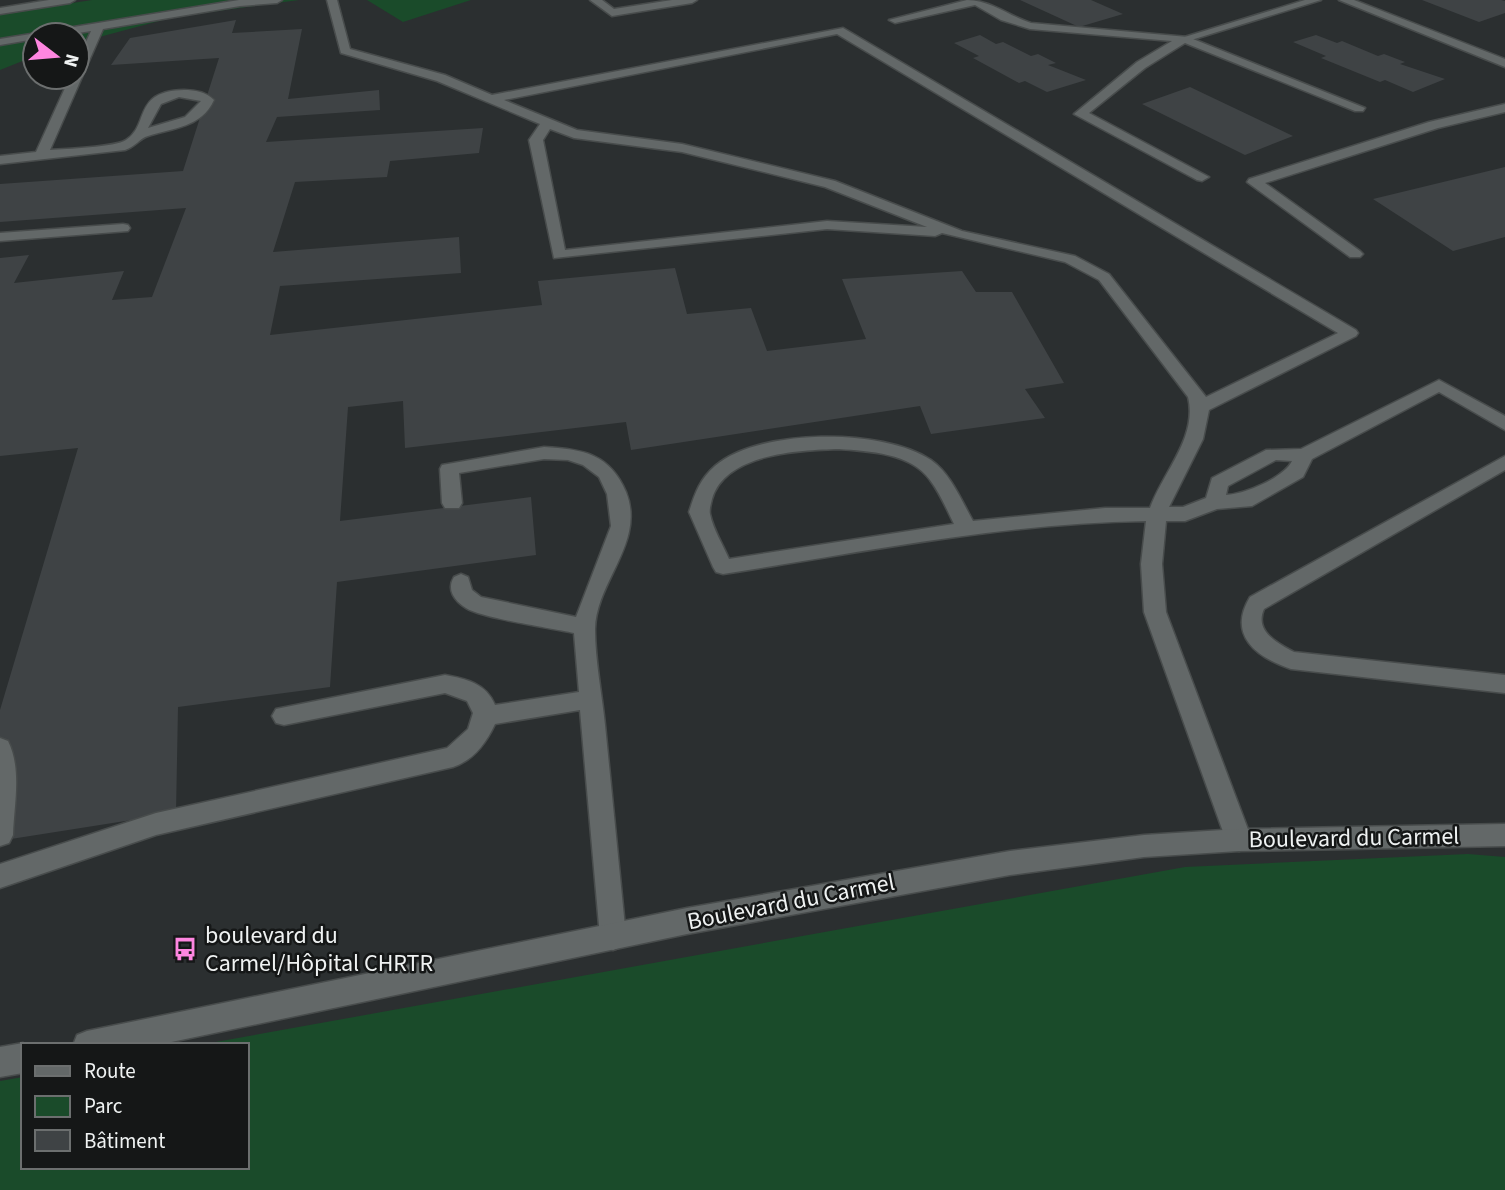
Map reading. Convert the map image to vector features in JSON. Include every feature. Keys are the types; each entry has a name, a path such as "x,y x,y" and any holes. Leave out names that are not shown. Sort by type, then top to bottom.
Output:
{"street":[{"path":"0,11 70,0"},
{"path":"91,27 240,3 277,0"},
{"path":"332,0 345,51 441,78 582,136 682,148 830,184 958,234"},
{"path":"595,0 612,13 665,2 692,0"},
{"path":"1202,177 1080,114 1142,65 1184,39 1316,0"},
{"path":"1344,0 1505,63"},
{"path":"895,20 977,1 1005,18 1030,26 1184,39 1359,108"},
{"path":"91,44 99,26"},
{"path":"492,99 839,30 1350,333 1201,407"},
{"path":"0,42 21,38"},
{"path":"41,156 70,91"},
{"path":"0,160 120,147 136,141 139,134 156,102 181,94 199,95 208,100 205,108 185,121 139,134"},
{"path":"1355,254 1254,182 1434,125 1505,108"},
{"path":"548,123 536,140 559,255 827,225 873,227 958,234 1054,254 1095,271 1113,288 1196,396 1201,407 1196,432 1157,515 1151,589 1155,612 1239,840"},
{"path":"873,227 912,215"},
{"path":"0,237 123,228"},
{"path":"1215,502 1219,483 1273,454 1304,455 1439,385 1505,424"},
{"path":"967,529 937,475 910,456 888,448 853,442 795,444 746,458 718,474 705,488 699,512 723,567 967,529 1105,515 1185,514 1215,502 1245,501 1296,472 1304,455"},
{"path":"452,503 449,469 558,451 592,461 605,471 614,483 622,515 620,529 616,545 603,568 584,627 613,937"},
{"path":"1505,462 1257,603 1251,611 1249,622 1263,644 1291,660 1505,684"},
{"path":"461,582 462,593 475,604 584,627"},
{"path":"0,876 156,824 453,757 479,737 486,716 480,699 471,690 445,684 284,716"},
{"path":"486,716 590,699"},
{"path":"0,748 4,776 0,835"},
{"name":"Boulevard du Carmel","path":"97,1043 613,937 1010,863 1144,846 1239,840 1505,835"},
{"path":"0,1062 21,1058"}],"green space":[{"path":"92,0 299,0 174,17 91,39 91,21 21,21 21,62 0,70 0,14"},
{"path":"367,0 471,0 403,22"},
{"path":"1468,854 1505,857 1505,1190 0,1190 0,1081 21,1077 21,1169 248,1169 248,1043 210,1043 1185,867"}],"building":[{"path":"1020,0 1091,0 1123,14 1079,27"},
{"path":"1422,0 1501,0 1505,1 1505,13 1479,22"},
{"path":"236,20 232,33 302,29 288,99 379,90 380,110 277,117 266,142 483,128 479,153 390,161 387,177 295,182 273,252 459,237 461,273 280,286 270,335 542,305 538,281 675,268 687,314 751,308 767,351 866,339 842,279 962,271 976,292 1012,292 1064,383 1025,389 1045,418 931,434 920,406 631,450 626,422 405,448 403,401 348,407 340,521 531,497 536,555 337,582 330,687 178,707 176,813 11,839 0,789 0,710 78,448 0,456 0,258 29,255 14,283 124,271 112,300 152,297 186,208 0,222 0,184 183,171 219,58 111,65 130,38"},
{"path":"980,35 996,44 1003,42 1031,56 1038,54 1056,63 1048,65 1086,80 1047,92 1025,81 1019,83 973,58 979,56 954,43"},
{"path":"1316,35 1337,43 1342,41 1378,56 1384,54 1405,62 1400,64 1445,79 1413,92 1321,58 1326,56 1293,42"},
{"path":"1190,87 1293,136 1245,155 1142,104"},
{"path":"1505,167 1505,237 1453,251 1373,199"}],"place":[{"name":"boulevard du Carmel/Hôpital CHRTR","path":"185,949"}]}
